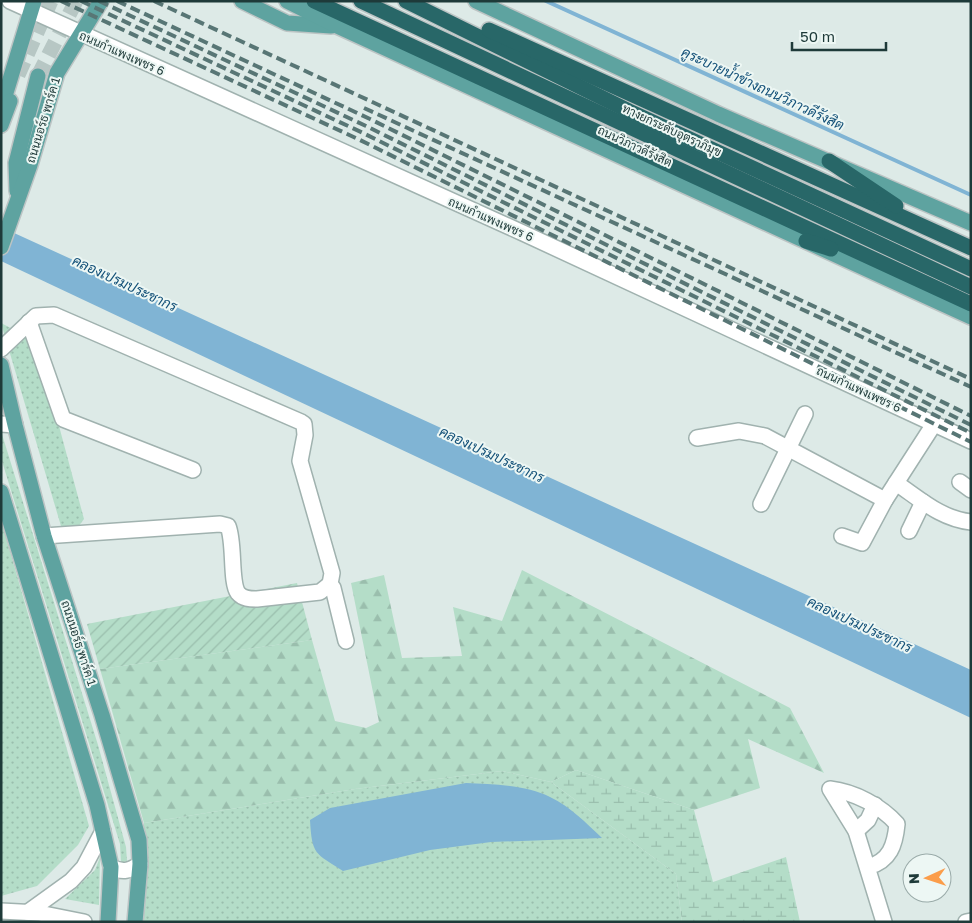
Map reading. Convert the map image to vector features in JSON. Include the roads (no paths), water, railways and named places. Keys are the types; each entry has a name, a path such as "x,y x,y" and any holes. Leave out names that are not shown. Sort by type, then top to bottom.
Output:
{"highway":[{"name":"ถนนวิภาวดีรังสิต","path":"314,1 971,304"},
{"name":"ทางยกระดับอุตราภิมุข","path":"360,1 971,287"},
{"name":"ทางยกระดับอุตราภิมุข","path":"406,1 628,111 971,269"},
{"path":"429,1 635,98 971,248"},
{"path":"828,162 938,232"},
{"path":"806,241 915,278"}],"main road":[{"name":"ถนนนอร์ธ พาร์ค 1","path":"1,247 30,165 57,73 101,1"},
{"path":"242,1 287,23 337,26"},
{"name":"ถนนวิภาวดีรังสิต","path":"287,1 337,26 971,317"},
{"path":"476,1 718,114 971,223"},
{"path":"1,109 32,6"},
{"path":"1,125 18,75"},
{"path":"17,200 16,163 38,76"},
{"name":"ถนนนอร์ธ พาร์ค 1","path":"1,365 8,424 133,815 139,840 140,864 135,922"},
{"path":"1,492 103,831 111,867 108,922"}],"street":[{"name":"ถนนกำแพงเพชร 6","path":"10,1 32,6 81,34 523,233 971,441"},
{"path":"1,349 36,316 54,314 304,424 305,435 300,461 332,573 330,584 346,641"},
{"path":"30,322 63,419 193,470"},
{"path":"761,504 805,414"},
{"path":"842,536 862,543 885,500 934,424"},
{"path":"696,438 739,432 765,436 885,500"},
{"path":"896,483 936,511 956,520 971,522"},
{"path":"908,532 923,502"},
{"path":"44,536 220,524 228,526 232,534 235,586 240,596 247,599 257,599 320,592 330,584"},
{"path":"868,867 879,864 890,852 896,840 897,824 887,813 875,805 839,790 830,789 856,831 884,922"},
{"path":"856,831 868,820 875,805"},
{"path":"38,916 84,867 103,831"},
{"path":"111,867 120,872 128,871 140,864"},
{"path":"1,911 84,922"},
{"path":"966,922 971,921"}],"water":[{"name":"คลองเปรมประชากร","path":"1,227 971,670 971,718 1,261"},
{"path":"466,783 509,786 541,793 571,810 602,838 491,842 430,850 343,871 321,856 314,847 310,820 330,808"}],"waterway":[{"name":"คูระบายน้ำข้างถนนวิภาวดีรังสิต","path":"546,1 971,195"}],"tunnel":[{"path":"18,75 51,1"},
{"path":"38,76 76,1"}],"railway":[{"path":"61,1 360,140 971,442"},
{"path":"81,1 363,133 971,433"},
{"path":"99,1 366,126 971,425"},
{"path":"117,1 370,119 971,416"},
{"path":"154,1 971,379"},
{"path":"364,108 971,387"}]}
